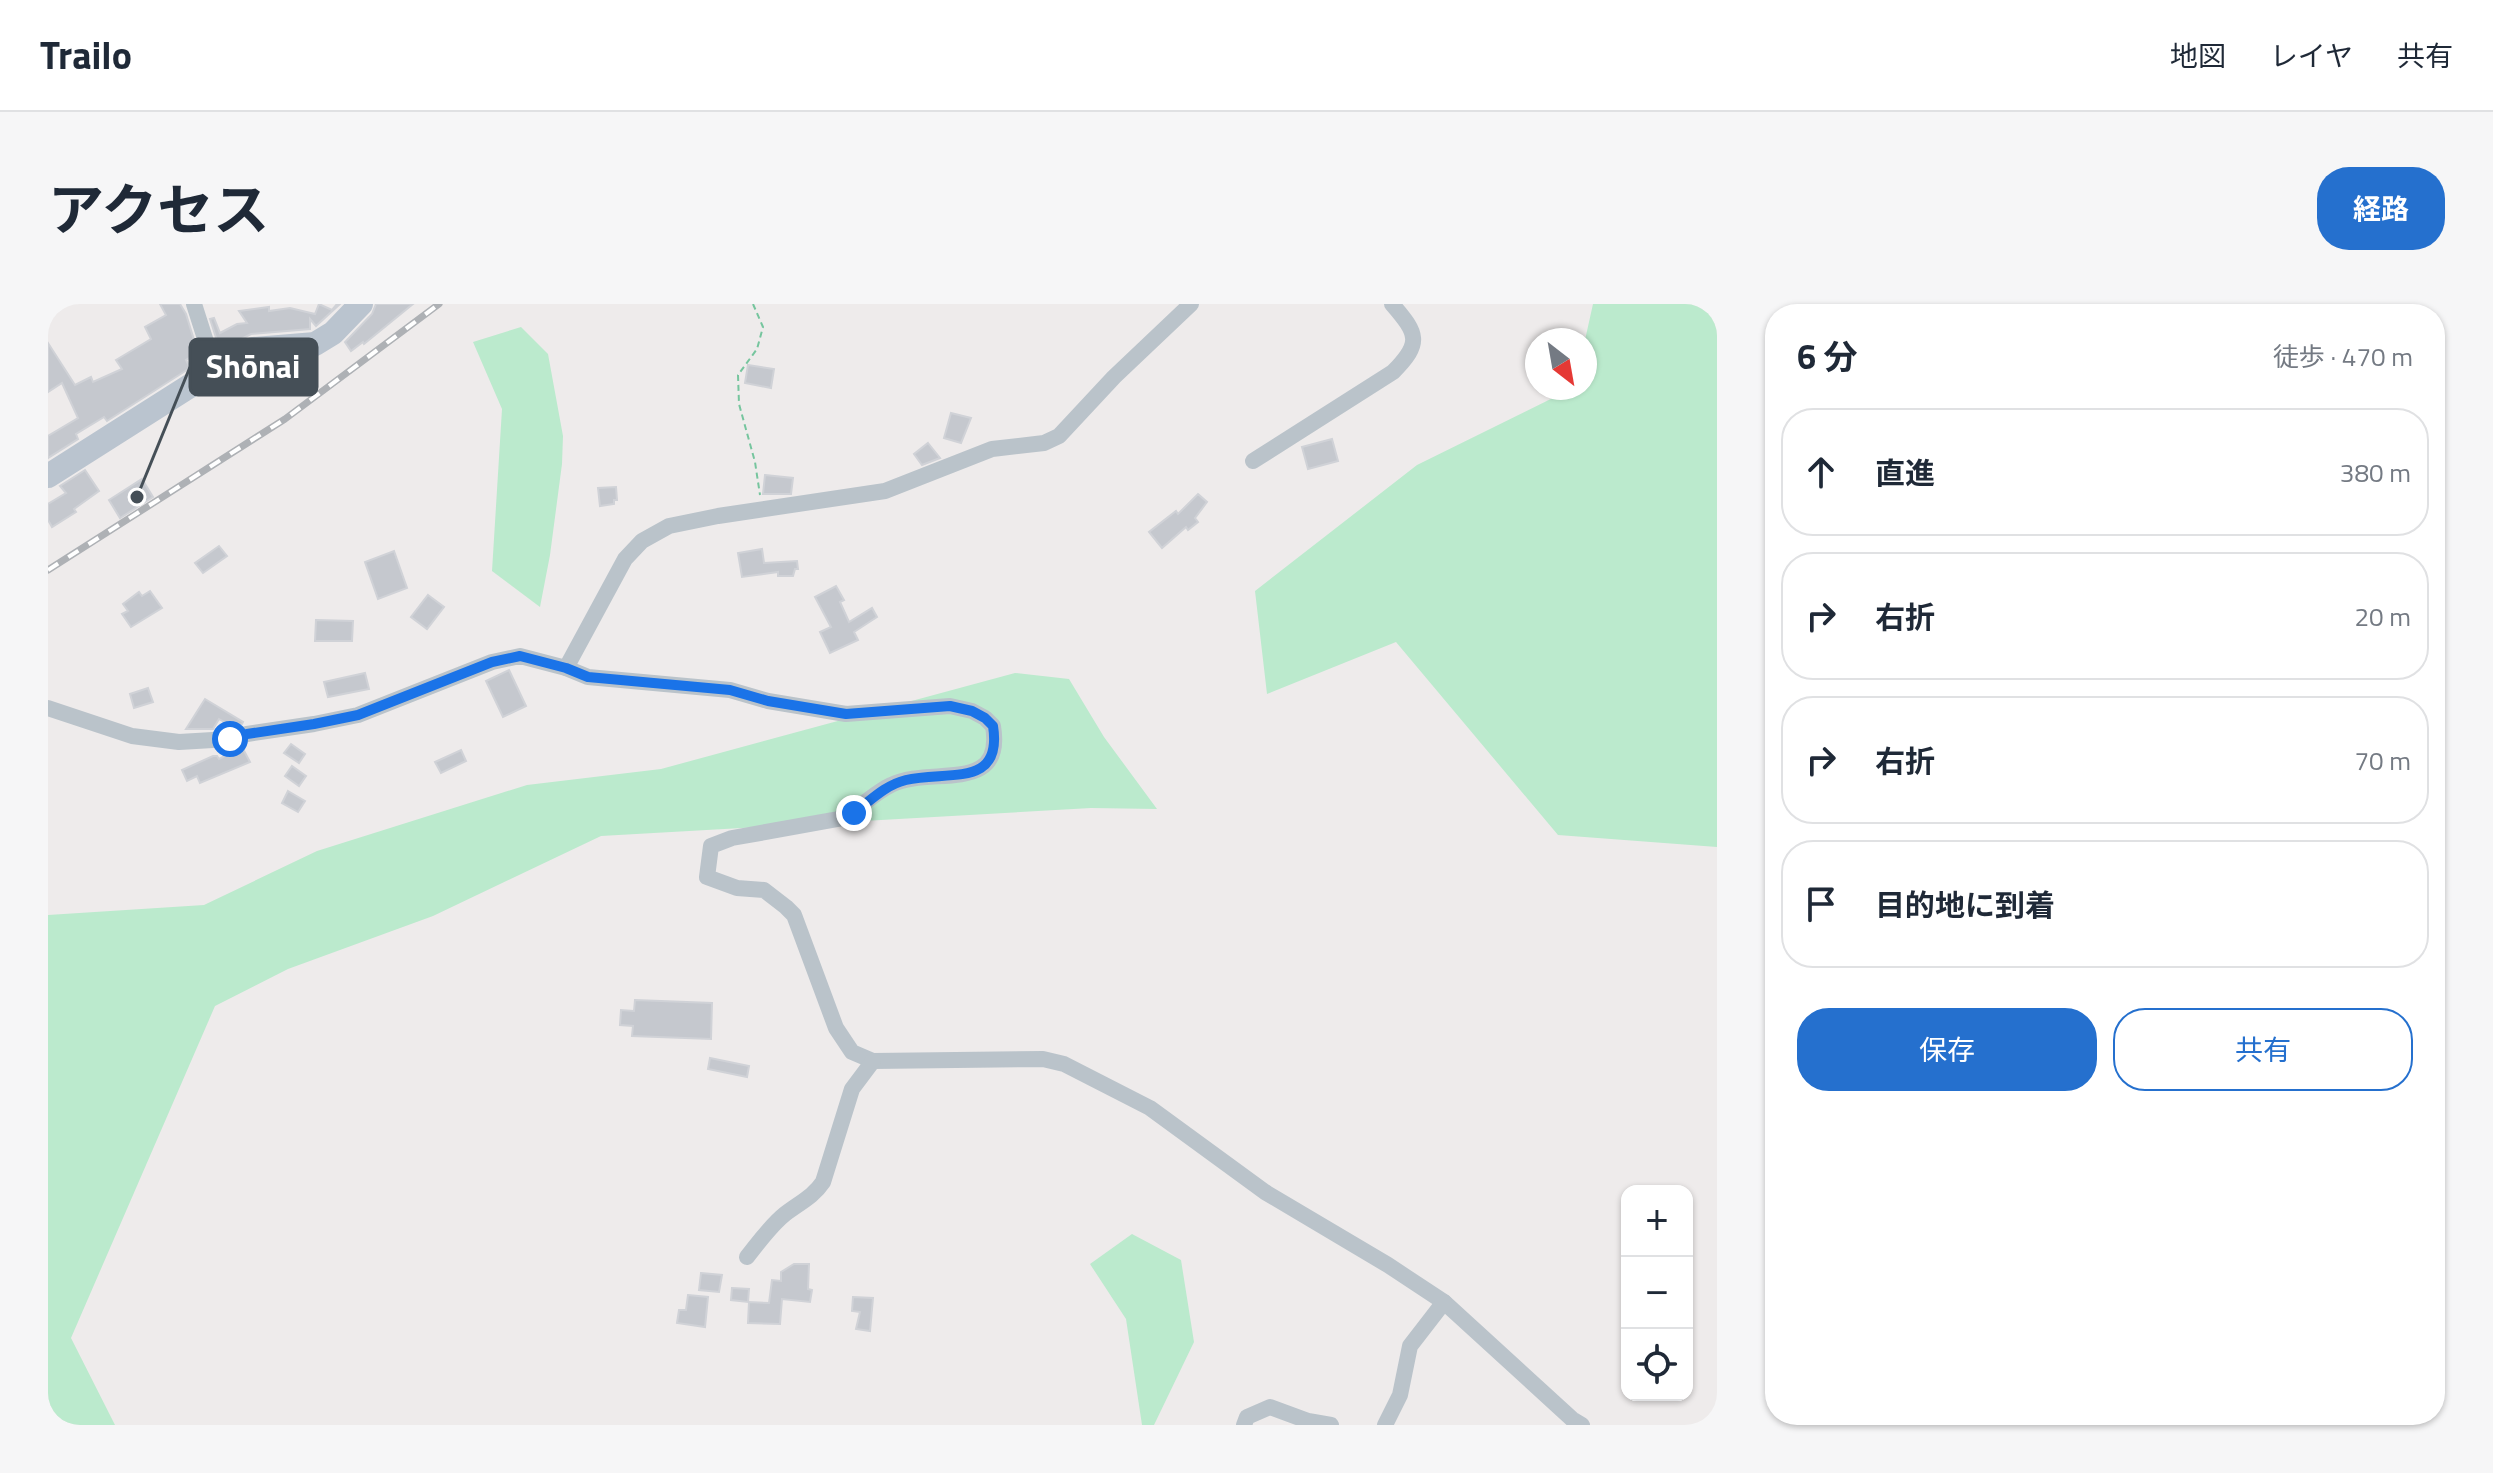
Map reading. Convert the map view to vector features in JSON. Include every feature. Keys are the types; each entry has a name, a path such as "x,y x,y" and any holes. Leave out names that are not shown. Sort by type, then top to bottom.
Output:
{"main road":[{"path":"48,476 253,349 315,344 333,333 361,304"}],"street":[{"path":"194,304 215,370"},
{"path":"566,668 625,559 642,541 669,526 885,491 992,449 1044,443 1059,436 1123,368 1191,304"},
{"path":"1253,461 1393,372 1410,354 1415,337 1409,324 1392,304"},
{"path":"48,708 132,736 179,742 204,741 358,715 492,662 520,656 588,677 730,690 768,701 846,714 950,706 972,711 993,726 994,751 986,767 973,773 907,780 891,785 854,813 838,819 732,838 711,846 707,877 737,888 764,890 794,915 836,1028 852,1052 873,1061 1043,1059 1064,1064 1150,1108 1265,1192 1444,1302 1576,1423"},
{"path":"747,1257 783,1215 816,1193 823,1182 852,1089 873,1061"},
{"path":"1385,1425 1400,1395 1410,1346 1444,1302"},
{"path":"1244,1425 1247,1417 1270,1407 1308,1421 1331,1425"}],"path":[{"path":"753,304 763,327 757,349 738,375 739,404 755,462 762,510"}],"green space":[{"path":"1593,304 1717,304 1717,847 1558,835 1396,642 1267,694 1255,591 1417,465 1549,400 1597,400 1597,328 1588,328"},
{"path":"521,327 548,354 563,436 550,555 540,607 492,571 502,409 473,342"},
{"path":"1015,673 1069,679 1104,737 1157,809 1091,808 601,836 433,916 288,969 215,1006 71,1338 115,1425 48,1425 48,915 204,905 317,851 527,785 661,769"},
{"path":"1132,1234 1181,1260 1194,1342 1154,1425 1142,1425 1126,1319 1090,1264"}],"building":[{"path":"160,304 180,304 186,314 198,353 186,360 190,368 107,421 104,417 76,434 78,439 48,458 48,436 78,418 62,383 48,392 48,343 75,385 91,377 93,382 122,369 116,360 151,339 145,327 166,315"},
{"path":"319,304 332,310 340,304 316,326 310,319 310,329 251,334 220,350 210,319 214,318 220,333 237,324 247,323 239,311 269,307 269,311 290,308 315,314"},
{"path":"376,304 413,304 351,351 345,342 372,314"},
{"path":"315,359 317,374 270,381 267,363"},
{"path":"748,365 774,369 771,388 745,383"},
{"path":"951,413 971,418 961,443 944,438"},
{"path":"1332,439 1338,461 1308,469 1302,447"},
{"path":"928,443 940,458 922,465 914,454"},
{"path":"85,470 99,491 74,509 76,512 52,527 48,520 48,504 66,493 60,486"},
{"path":"765,475 793,478 791,494 763,494"},
{"path":"142,479 153,497 120,518 109,500"},
{"path":"616,487 617,500 614,504 600,506 598,488"},
{"path":"1198,494 1207,502 1195,518 1198,522 1188,530 1186,527 1162,548 1149,532 1176,511 1178,514"},
{"path":"219,546 227,556 203,573 195,563"},
{"path":"762,549 764,563 797,561 798,569 795,569 793,576 778,576 778,572 742,577 738,553"},
{"path":"394,551 407,588 378,599 365,562"},
{"path":"836,586 844,600 840,602 849,622 872,608 877,617 854,632 858,640 830,653 820,632 831,627 815,597"},
{"path":"150,591 162,608 131,627 122,614 128,611 123,604 139,592 142,596"},
{"path":"428,595 444,607 427,629 411,617"},
{"path":"316,620 353,621 352,641 315,641"},
{"path":"509,670 526,706 503,717 486,681"},
{"path":"365,673 369,689 328,697 324,682"},
{"path":"148,688 153,702 134,708 130,694"},
{"path":"205,699 242,724 233,727 219,719 213,729 186,729"},
{"path":"291,744 305,754 299,763 284,753"},
{"path":"242,747 250,762 200,783 197,776 187,781 182,770 213,756 219,759"},
{"path":"461,750 466,761 441,773 435,762"},
{"path":"292,766 306,776 299,786 285,776"},
{"path":"288,791 305,801 298,812 282,803"},
{"path":"635,1000 712,1003 711,1039 632,1036 633,1026 620,1025 621,1010 634,1011"},
{"path":"710,1058 749,1066 747,1077 708,1069"},
{"path":"794,1264 809,1264 810,1302 782,1299 780,1324 748,1323 749,1302 769,1303 772,1280 781,1281 781,1272"},
{"path":"701,1273 722,1275 719,1292 699,1290"},
{"path":"732,1288 749,1289 748,1302 731,1300"},
{"path":"688,1295 708,1297 705,1327 677,1323 679,1310 686,1310"},
{"path":"853,1297 873,1298 870,1331 856,1329 860,1312 852,1311"}],"railway":[{"path":"48,570 285,419 439,304"}],"place":[{"name":"Shōnai","path":"137,497"}],"route":[{"path":"230,739 358,715 492,662 520,656 588,677 730,690 768,701 846,714 950,706 972,711 993,726 994,751 986,767 973,773 927,776 891,785 854,813"}]}
